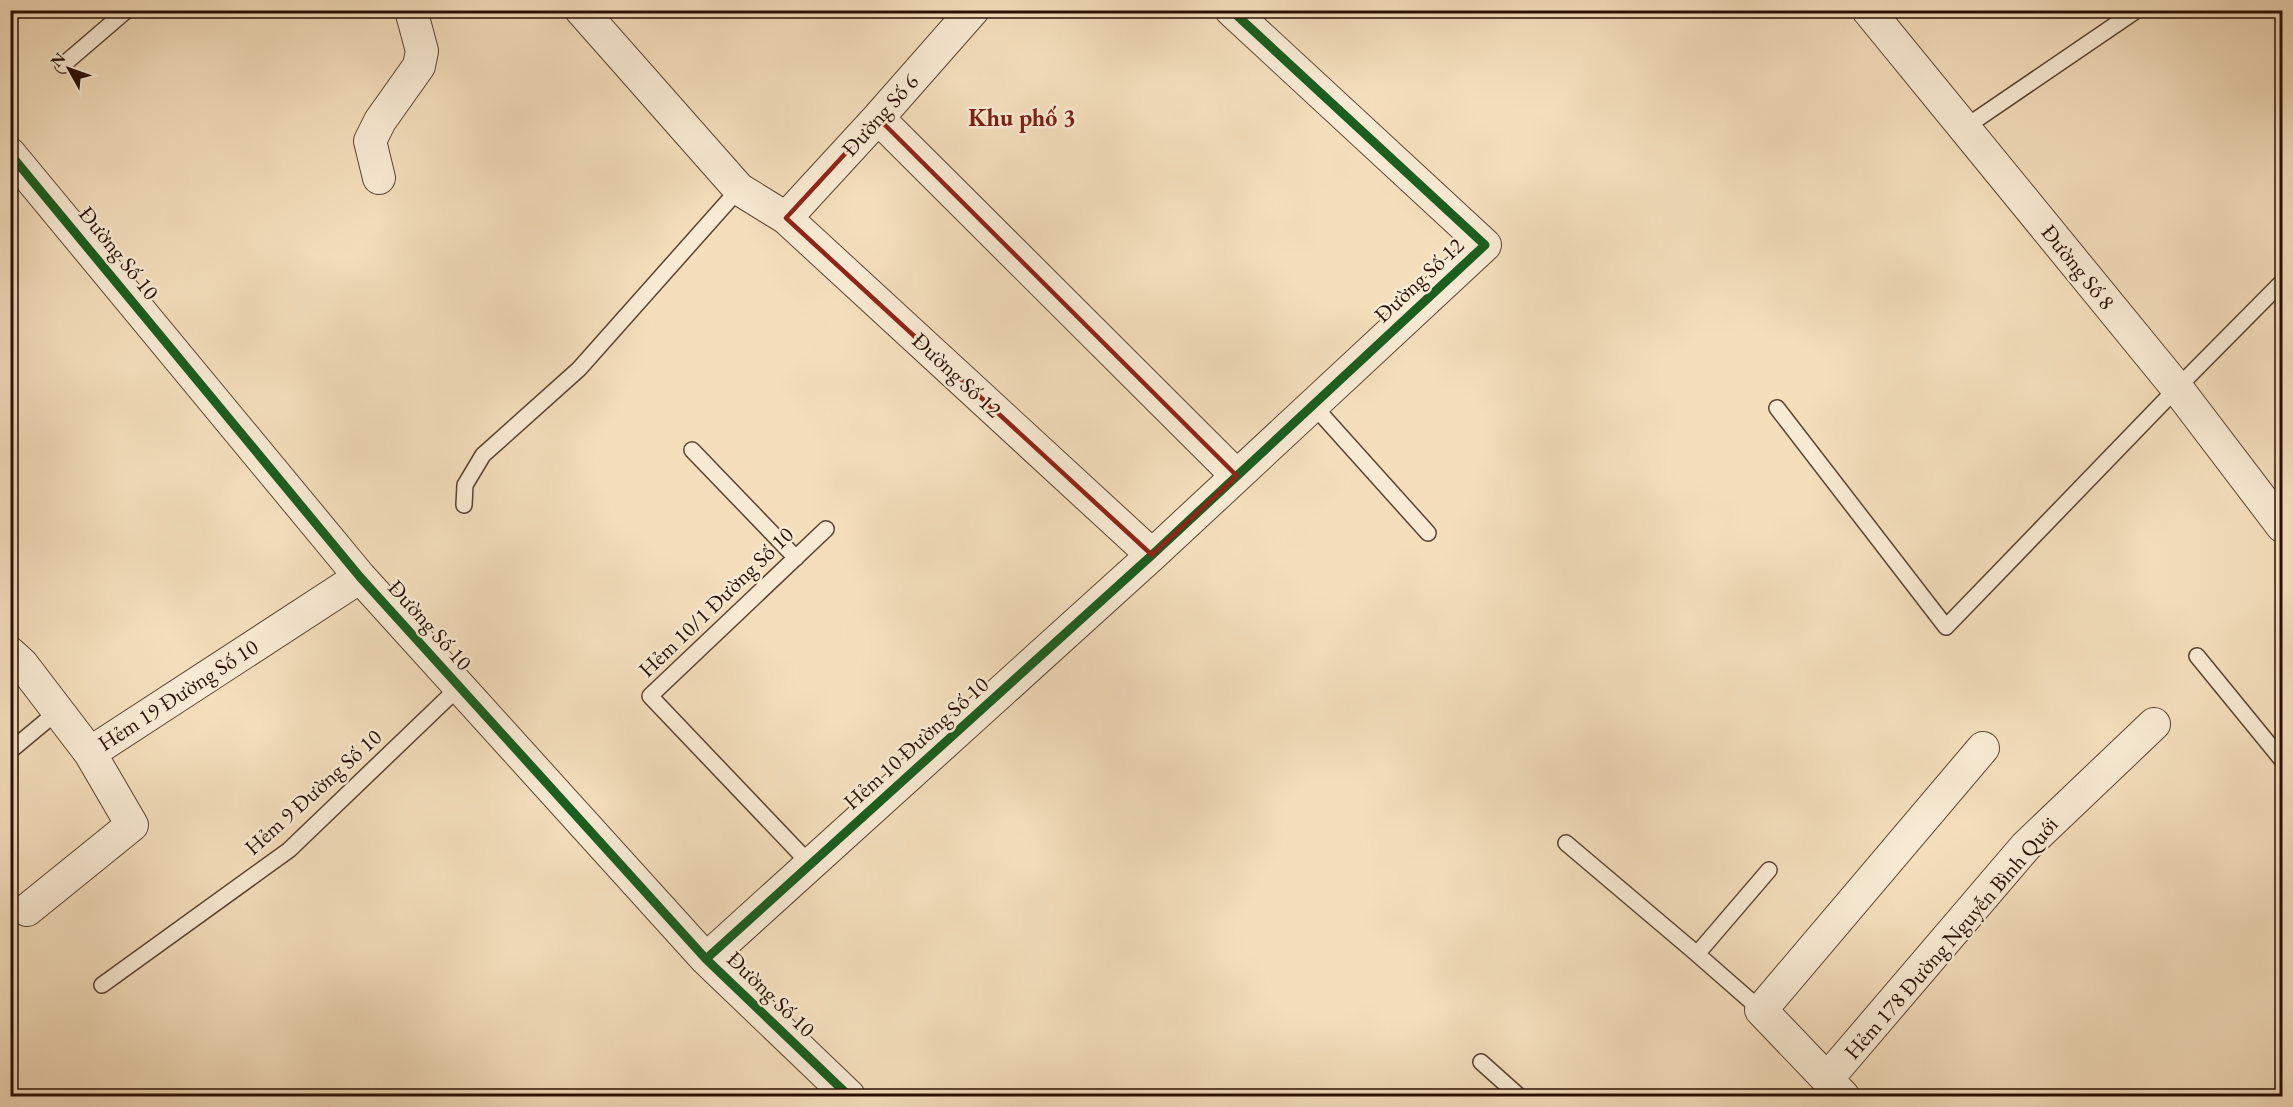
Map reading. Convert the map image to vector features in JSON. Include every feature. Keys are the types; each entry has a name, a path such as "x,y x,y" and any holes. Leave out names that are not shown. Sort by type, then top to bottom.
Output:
{"street":[{"path":"379,178 370,141 380,121 419,66 422,51 411,10"},
{"name":"Đường Số 12","path":"581,10 739,189 786,218 1152,555 1485,245 1231,10"},
{"name":"Đường Số 6","path":"786,218 879,118 973,10"},
{"name":"Đường Số 8","path":"1868,10 2177,388 2283,526"},
{"path":"879,118 1237,476"},
{"name":"Đường Số 10","path":"10,154 360,577 706,959 849,1096"},
{"name":"Hẻm 10 Đường Số 10","path":"706,959 1152,555"},
{"name":"Hẻm 19 Đường Số 10","path":"27,910 132,825 90,753 360,577"},
{"path":"10,653 22,664 90,753"},
{"name":"Hẻm 178 Đường Nguyễn Bình Quới","path":"1761,1010 1835,1088 2026,846 2154,724"},
{"path":"1761,1010 1983,748"}],"lane":[{"path":"63,65 128,10"},
{"path":"1964,128 2137,10"},
{"path":"465,505 465,485 483,454 579,369 739,189"},
{"path":"1777,408 1946,627 2283,282"},
{"path":"1313,405 1428,533"},
{"path":"692,450 795,558"},
{"name":"Hẻm 10/1 Đường Số 10","path":"811,865 650,696 826,529"},
{"path":"2197,656 2283,760"},
{"name":"Hẻm 9 Đường Số 10","path":"102,985 289,850 459,687"},
{"path":"10,751 58,711"},
{"path":"1566,843 1761,1010"},
{"path":"1697,954 1769,870"},
{"path":"1481,1062 1519,1096"}],"highlighted area":[{"path":"878,118 1237,476 1152,555 786,218"}],"cycle path":[{"path":"706,959 1152,555 1485,245 1231,10"},
{"path":"10,154 360,577 706,959 849,1096"}],"district":[{"name":"Khu phố 3","path":"1022,117"}]}
